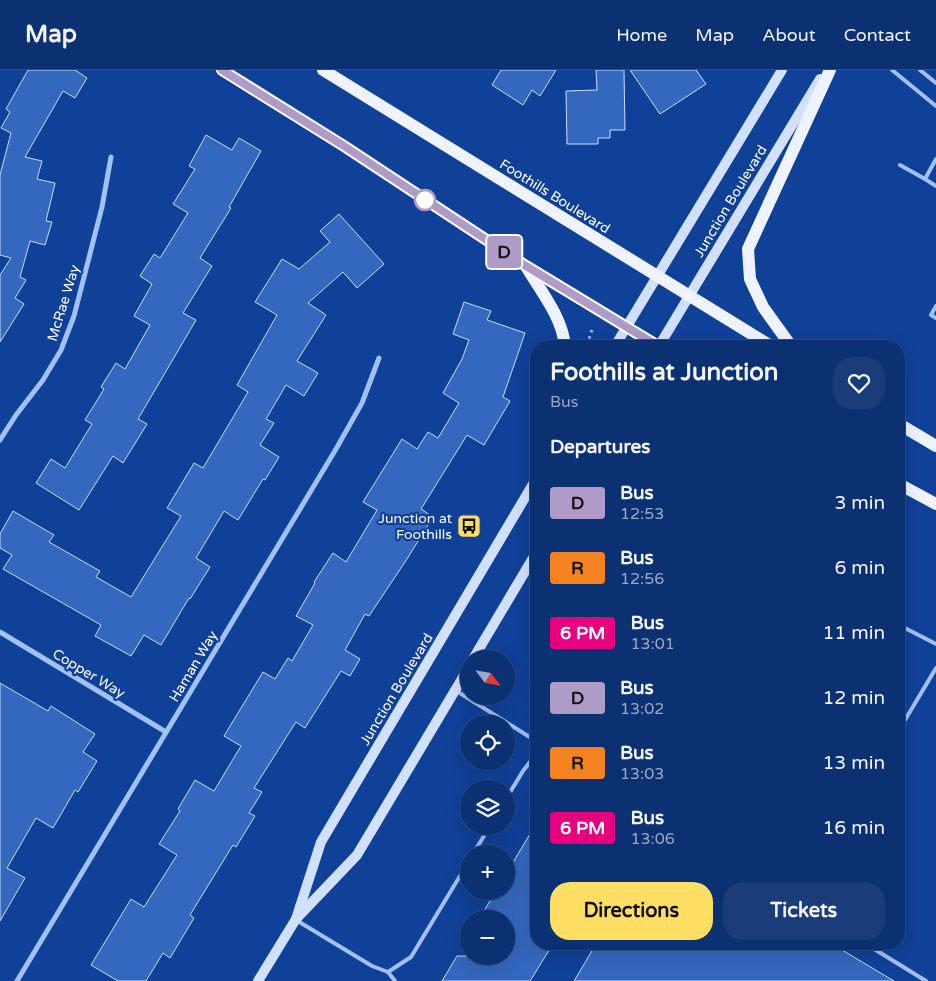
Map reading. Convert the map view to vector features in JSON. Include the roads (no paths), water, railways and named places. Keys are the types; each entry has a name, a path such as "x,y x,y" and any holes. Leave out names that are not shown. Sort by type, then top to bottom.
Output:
{"main road":[{"path":"222,70 344,146 526,266 648,340"},
{"name":"Foothills Boulevard","path":"323,70 761,340"},
{"name":"Junction Boulevard","path":"618,340 782,70"},
{"name":"Junction Boulevard","path":"662,340 826,70"},
{"path":"787,340 763,307 750,279 748,248 830,70"},
{"path":"526,266 556,315 564,333 565,340"},
{"path":"905,428 936,446"},
{"path":"905,487 936,504"},
{"name":"Junction Boulevard","path":"296,919 321,842 530,489"},
{"path":"479,650 530,563"},
{"name":"Junction Boulevard","path":"258,981 296,919 357,855 460,682"}],"street":[{"name":"McRae Way","path":"0,440 43,380 64,342 74,316 102,207 110,156"},
{"name":"Haman Way","path":"18,981 336,449 362,403 379,358"},
{"name":"Copper Way","path":"0,632 166,732"}],"lane":[{"path":"892,70 936,106"},
{"path":"920,70 936,83"},
{"path":"925,179 936,159"},
{"path":"900,165 936,186"},
{"path":"936,306 931,315 936,318"},
{"path":"905,628 936,644"},
{"path":"905,720 936,668"},
{"path":"455,690 530,737"},
{"path":"515,785 530,762"},
{"path":"388,972 410,957 460,876"},
{"path":"296,919 372,966 388,972 395,981"},
{"path":"876,950 926,981"}],"place":[{"name":"Junction at Foothills","path":"469,526"}]}
